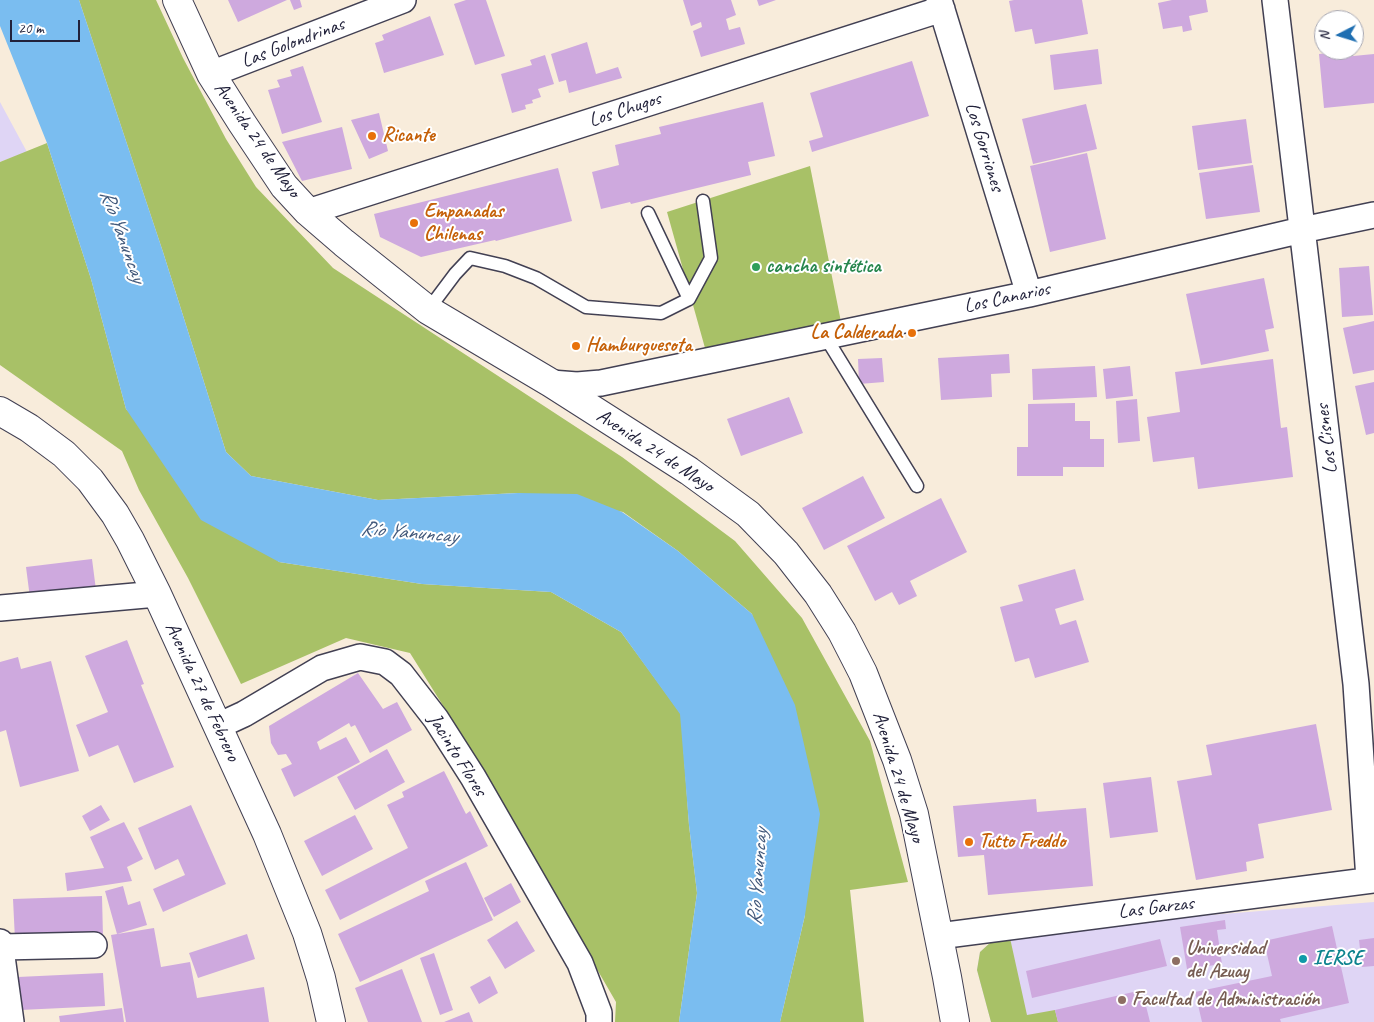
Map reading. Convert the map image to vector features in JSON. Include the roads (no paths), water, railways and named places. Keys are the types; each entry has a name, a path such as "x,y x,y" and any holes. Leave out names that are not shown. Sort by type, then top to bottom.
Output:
{"main road":[{"name":"Avenida 24 de Mayo","path":"177,0 211,74 284,186 308,212 428,310 550,383 689,471 748,514 786,553 818,594 842,632 864,673 897,760 914,814 955,1022"},
{"name":"Avenida 27 de Febrero","path":"0,411 29,428 64,454 90,480 115,514 130,540 157,594 267,834 307,933 321,978 331,1022"}],"street":[{"name":"Las Golondrinas","path":"211,74 403,0"},
{"name":"Los Cisnes","path":"1275,0 1302,230 1365,683 1371,880"},
{"name":"Los Chugos","path":"308,212 941,5"},
{"name":"Los Gorriones","path":"941,5 1029,294"},
{"name":"Los Canarios","path":"550,383 593,384 640,375 1029,294 1374,215"},
{"name":"Los Canarios","path":"608,420 609,396 621,384 640,375"},
{"path":"0,608 157,594"},
{"name":"Jacinto Flores","path":"218,726 244,714 322,668 360,657 385,662 401,674 436,720 473,777 575,954 598,1012 599,1022"},
{"name":"Las Garzas","path":"939,936 1371,880"},
{"path":"0,942 11,1022"},
{"path":"1,947 94,945"}],"lane":[{"path":"428,310 455,274 470,258 505,266 536,278 586,307 661,312 689,299 711,258 704,201"},
{"path":"648,213 689,299"},
{"path":"825,336 917,486"}],"water":[{"name":"Río Yanuncay","path":"0,0 79,0 163,252 226,452 251,476 378,500 518,493 577,494 622,512 678,551 752,614 795,705 820,814 805,915 780,1022 679,1022 697,893 689,825 680,714 621,632 551,592 422,584 279,562 201,520 126,409 91,279 47,143 0,26"}],"place":[{"name":"Ricante","path":"372,136"},
{"name":"Empanadas Chilenas","path":"414,223"},
{"name":"cancha sintética","path":"756,267"},
{"name":"La Calderada","path":"912,333"},
{"name":"Hamburguesota","path":"576,346"},
{"name":"Tutto Freddo","path":"969,842"},
{"name":"IERSE","path":"1303,959"},
{"name":"Universidad del Azuay","path":"1176,961"},
{"name":"Facultad de Administración","path":"1122,1000"}]}
